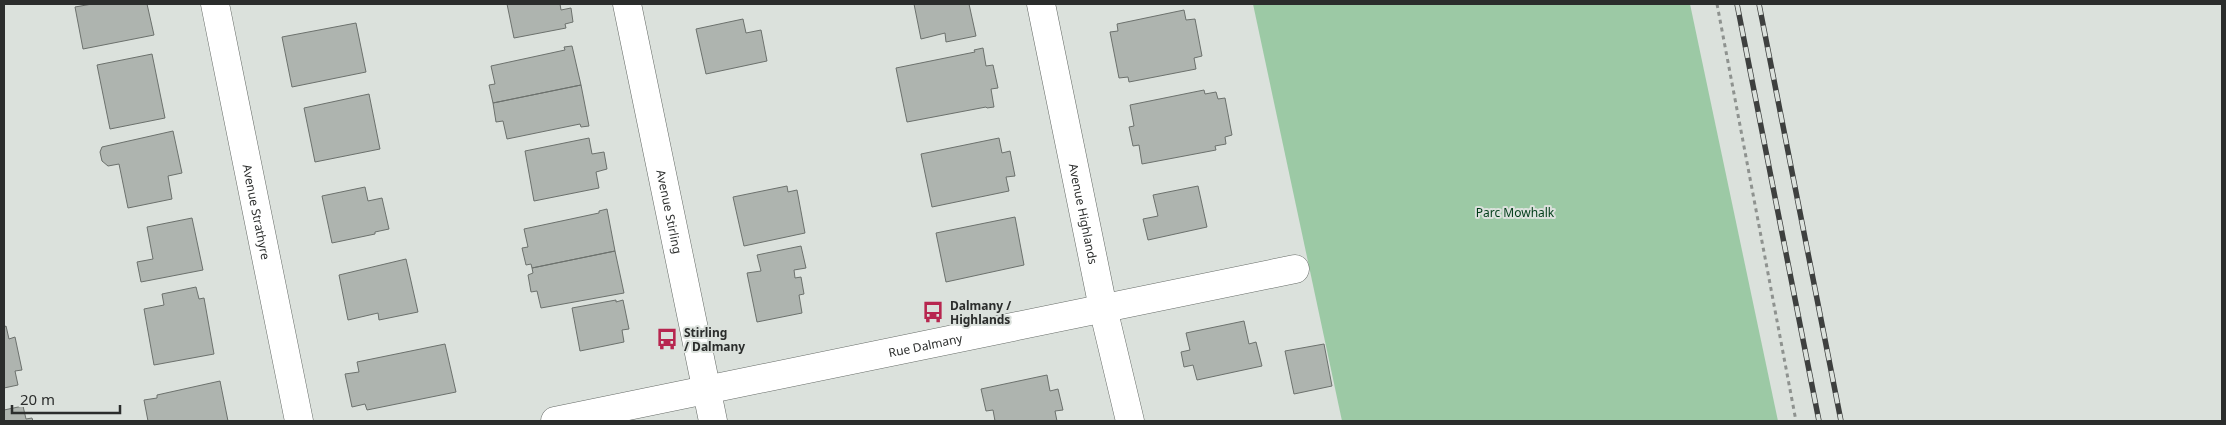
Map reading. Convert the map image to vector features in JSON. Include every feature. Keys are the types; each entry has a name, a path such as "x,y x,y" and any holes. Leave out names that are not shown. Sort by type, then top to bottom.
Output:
{"street":[{"name":"Avenue Strathyre","path":"215,4 299,421"},
{"name":"Avenue Stirling","path":"627,4 712,421"},
{"name":"Avenue Highlands","path":"1041,4 1103,308 1130,421"},
{"name":"Rue Dalmany","path":"555,421 1295,269"}],"path":[{"path":"1717,4 1796,421"}],"green space":[{"name":"Parc Mowhalk","path":"1253,4 1690,4 1778,421 1342,421"}],"building":[{"path":"92,4 147,4 154,35 83,49 75,7"},
{"path":"507,4 560,4 561,10 571,8 573,22 565,24 566,28 514,38"},
{"path":"914,4 969,4 976,36 946,42 945,33 921,39"},
{"path":"1184,10 1186,20 1195,19 1202,56 1194,58 1196,69 1129,82 1128,77 1119,78 1110,32 1118,31 1117,24"},
{"path":"743,19 746,33 761,30 767,61 706,74 696,29"},
{"path":"356,23 366,72 292,87 282,37"},
{"path":"572,46 581,85 493,103 489,85 495,84 491,66 565,50 564,47"},
{"path":"983,48 986,66 993,65 998,88 991,89 994,107 907,122 896,68 975,52 974,50"},
{"path":"152,54 165,118 110,129 97,65"},
{"path":"581,85 589,126 581,127 580,124 507,139 503,121 496,122 493,103"},
{"path":"1204,90 1205,94 1216,92 1218,99 1225,98 1232,135 1225,137 1226,144 1215,146 1216,150 1142,164 1139,145 1133,146 1129,127 1134,126 1130,105"},
{"path":"369,94 380,149 315,162 304,108"},
{"path":"173,131 182,173 168,176 172,199 128,208 119,164 108,166 102,161 100,152 102,147"},
{"path":"589,138 592,154 604,152 607,169 596,172 599,188 534,201 525,151"},
{"path":"999,138 1002,153 1010,151 1015,176 1006,177 1009,191 932,207 921,154"},
{"path":"787,186 788,192 797,190 805,233 744,246 733,197"},
{"path":"1198,186 1207,227 1148,240 1143,219 1158,216 1153,195"},
{"path":"365,187 368,201 382,198 389,229 375,232 375,234 332,243 322,196"},
{"path":"607,209 615,251 532,268 531,264 526,265 522,248 528,247 524,229 599,213 599,211"},
{"path":"1015,217 1024,265 946,282 936,233"},
{"path":"192,218 203,270 141,282 137,262 153,259 147,227"},
{"path":"801,246 806,268 794,270 795,278 801,277 804,294 799,295 802,313 757,322 747,273 761,271 757,255"},
{"path":"615,251 624,293 541,308 537,291 531,292 528,275 533,273 532,268"},
{"path":"406,259 418,312 379,320 378,313 348,320 339,275"},
{"path":"196,287 199,299 204,298 214,354 154,365 144,309 164,305 162,294"},
{"path":"616,300 616,302 623,300 629,329 622,330 624,342 580,351 572,308"},
{"path":"1244,321 1249,344 1256,342 1262,366 1197,380 1193,365 1184,367 1181,352 1190,350 1186,333"},
{"path":"6,326 9,339 15,337 22,370 15,371 18,385 4,388 4,327"},
{"path":"445,344 456,392 367,410 365,404 352,407 345,374 359,372 357,362"},
{"path":"1324,344 1332,386 1294,394 1285,351"},
{"path":"1047,375 1050,391 1058,389 1063,410 1055,411 1057,421 995,421 993,410 986,411 981,389"},
{"path":"220,381 228,421 148,421 144,400 157,398 157,395"},
{"path":"23,406 26,419 32,418 33,421 4,421 4,410"}],"railway":[{"path":"1737,4 1819,421"},
{"path":"1759,4 1841,421"}],"place":[{"name":"Dalmany / Highlands","path":"933,312"},
{"name":"Stirling / Dalmany","path":"667,339"}]}
